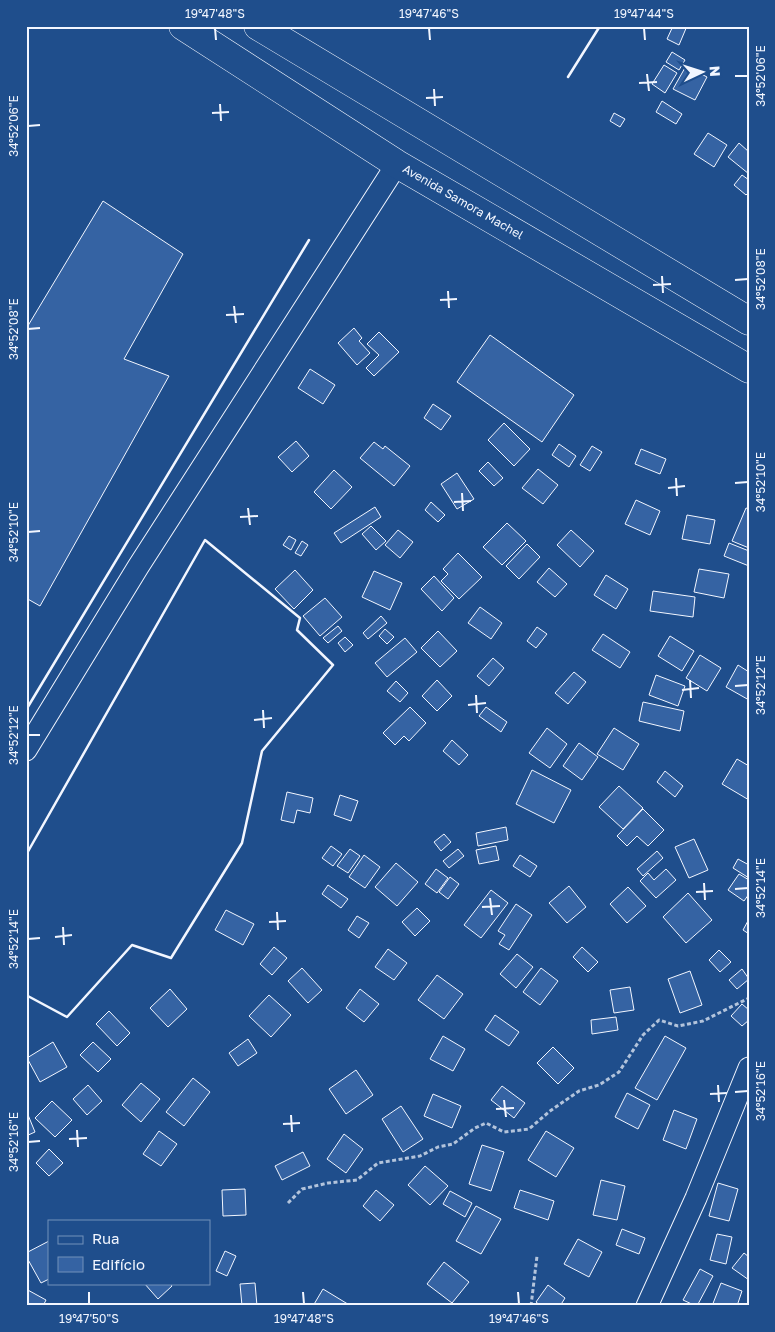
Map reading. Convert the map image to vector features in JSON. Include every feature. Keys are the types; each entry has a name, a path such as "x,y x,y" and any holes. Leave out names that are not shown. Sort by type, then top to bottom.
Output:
{"highway":[{"name":"Avenida Samora Machel","path":"183,26 397,164 749,369"},
{"path":"258,26 749,320"}],"street":[{"path":"26,750 138,567 397,164"},
{"path":"647,1306 696,1198 749,1068"}],"path":[{"path":"288,1202 302,1190 328,1183 358,1180 378,1163 420,1156 438,1147 453,1144 475,1128 486,1123 504,1132 529,1129 550,1111 579,1091 598,1085 619,1072 643,1036 659,1020 678,1026 703,1021 749,998"},
{"path":"531,1306 537,1256"}],"building":[{"path":"673,26 687,26 679,45 667,39"},
{"path":"672,52 685,60 679,70 666,62"},
{"path":"664,65 677,73 665,93 652,84"},
{"path":"686,66 707,77 695,100 673,89"},
{"path":"662,101 682,114 676,124 656,112"},
{"path":"614,113 625,119 620,127 610,121"},
{"path":"708,133 727,145 714,167 694,154"},
{"path":"739,143 749,152 749,174 728,157"},
{"path":"742,175 749,180 749,192 746,195 734,185"},
{"path":"103,201 183,254 124,359 169,376 40,606 26,598 26,329"},
{"path":"354,328 362,338 359,341 370,353 357,365 338,343"},
{"path":"379,332 399,352 374,376 366,368 379,355 367,344"},
{"path":"490,335 574,395 542,442 457,382"},
{"path":"310,369 335,385 323,404 298,388"},
{"path":"433,404 451,416 441,430 424,418"},
{"path":"504,423 530,449 514,466 488,440"},
{"path":"296,441 309,456 292,472 278,457"},
{"path":"374,442 383,449 385,446 410,466 394,486 360,458"},
{"path":"559,444 576,456 569,467 552,455"},
{"path":"592,446 602,452 590,471 580,465"},
{"path":"641,449 666,459 660,474 635,464"},
{"path":"488,462 503,478 494,486 479,471"},
{"path":"538,469 558,485 543,504 522,488"},
{"path":"334,470 352,487 331,509 314,492"},
{"path":"457,473 474,499 457,509 441,484"},
{"path":"636,500 660,511 650,535 625,524"},
{"path":"431,502 445,515 438,522 425,510"},
{"path":"375,507 381,517 341,543 334,533"},
{"path":"746,508 749,509 749,548 732,541"},
{"path":"687,515 715,520 710,544 682,539"},
{"path":"507,523 526,541 502,565 483,547"},
{"path":"371,526 386,541 376,550 362,534"},
{"path":"398,530 413,542 400,558 385,545"},
{"path":"571,530 594,551 580,567 557,545"},
{"path":"289,536 296,540 291,550 283,545"},
{"path":"302,541 308,545 301,556 295,553"},
{"path":"729,543 749,551 749,566 724,556"},
{"path":"527,544 540,557 519,579 506,566"},
{"path":"458,553 482,577 459,599 441,581 448,574 443,569"},
{"path":"549,568 567,584 555,597 537,582"},
{"path":"699,569 729,574 724,598 694,592"},
{"path":"295,570 313,590 294,609 275,589"},
{"path":"374,571 402,583 390,610 362,597"},
{"path":"606,575 628,589 616,609 594,595"},
{"path":"434,576 454,598 442,611 421,589"},
{"path":"653,591 695,597 693,617 650,611"},
{"path":"325,598 342,617 320,636 303,616"},
{"path":"480,607 502,623 491,639 468,623"},
{"path":"381,616 387,623 368,639 363,633"},
{"path":"338,626 342,631 328,643 323,638"},
{"path":"537,627 547,634 536,648 527,641"},
{"path":"385,629 394,637 387,644 379,636"},
{"path":"438,631 457,651 440,667 421,648"},
{"path":"603,634 630,652 620,668 592,650"},
{"path":"670,636 694,651 682,671 658,656"},
{"path":"345,637 353,645 345,652 338,643"},
{"path":"405,638 417,652 387,677 375,663"},
{"path":"700,655 721,668 707,691 686,678"},
{"path":"493,658 504,668 489,686 477,676"},
{"path":"738,665 749,672 749,700 726,687"},
{"path":"574,672 586,682 568,704 555,693"},
{"path":"656,675 685,686 678,706 649,695"},
{"path":"437,680 452,696 437,711 422,696"},
{"path":"396,681 408,693 400,702 387,691"},
{"path":"643,702 684,711 680,731 639,721"},
{"path":"410,707 426,723 409,741 404,736 395,745 383,733"},
{"path":"486,707 507,722 501,732 479,716"},
{"path":"547,728 567,744 550,768 529,753"},
{"path":"614,728 639,744 623,770 597,754"},
{"path":"452,740 468,755 459,765 443,751"},
{"path":"579,743 598,757 582,780 563,766"},
{"path":"737,759 749,766 749,800 722,784"},
{"path":"532,770 571,790 554,823 516,804"},
{"path":"665,771 683,786 675,797 657,782"},
{"path":"619,786 643,808 623,829 599,807"},
{"path":"287,792 313,798 310,813 297,810 294,823 281,820"},
{"path":"340,795 358,801 351,821 334,815"},
{"path":"643,809 664,830 648,846 637,836 627,846 617,836"},
{"path":"506,827 508,840 478,846 476,833"},
{"path":"444,834 451,842 441,851 434,842"},
{"path":"694,839 708,870 689,878 675,847"},
{"path":"331,846 342,854 333,866 322,858"},
{"path":"496,846 499,860 479,864 476,850"},
{"path":"350,849 360,856 348,873 337,866"},
{"path":"458,849 464,856 449,868 443,861"},
{"path":"657,851 663,858 643,876 637,869"},
{"path":"364,855 380,867 365,888 349,877"},
{"path":"520,855 537,866 530,877 513,866"},
{"path":"738,859 749,865 749,878 733,868"},
{"path":"396,863 418,882 397,906 375,887"},
{"path":"436,869 448,878 437,893 425,884"},
{"path":"666,869 676,880 656,898 640,881 648,873 654,880"},
{"path":"739,874 749,880 749,894 744,901 728,890"},
{"path":"450,877 459,884 448,899 439,892"},
{"path":"328,885 348,899 341,908 322,894"},
{"path":"569,886 586,907 567,923 549,903"},
{"path":"628,887 646,906 627,923 610,904"},
{"path":"491,890 508,903 481,938 464,925"},
{"path":"688,893 712,920 686,943 663,917"},
{"path":"516,904 532,915 509,950 499,944 505,935 498,931"},
{"path":"417,908 430,921 415,936 402,922"},
{"path":"226,910 254,924 243,945 215,930"},
{"path":"357,916 369,923 359,938 348,930"},
{"path":"749,919 749,934 743,930"},
{"path":"274,947 287,958 272,975 260,964"},
{"path":"582,947 598,962 588,972 573,957"},
{"path":"388,949 407,963 394,980 375,967"},
{"path":"719,950 731,962 720,972 709,960"},
{"path":"517,954 533,967 516,988 500,974"},
{"path":"302,968 322,990 308,1003 288,981"},
{"path":"541,968 558,981 540,1005 523,992"},
{"path":"742,969 749,979 737,989 729,980"},
{"path":"690,971 702,1005 680,1013 668,979"},
{"path":"437,975 463,994 444,1019 418,1000"},
{"path":"630,987 634,1010 614,1013 610,990"},
{"path":"170,989 187,1009 168,1027 150,1008"},
{"path":"360,989 379,1004 364,1022 346,1008"},
{"path":"269,995 291,1015 271,1037 249,1016"},
{"path":"742,1004 749,1010 749,1020 742,1026 731,1016"},
{"path":"109,1011 130,1033 117,1046 96,1024"},
{"path":"495,1015 519,1032 509,1046 485,1030"},
{"path":"616,1017 618,1030 592,1034 591,1020"},
{"path":"443,1036 465,1049 453,1071 430,1059"},
{"path":"665,1036 686,1048 657,1100 635,1088"},
{"path":"248,1039 257,1053 238,1066 229,1053"},
{"path":"53,1042 67,1067 40,1082 27,1058"},
{"path":"93,1042 111,1059 98,1072 80,1055"},
{"path":"553,1047 574,1068 558,1084 537,1063"},
{"path":"356,1070 373,1095 346,1114 329,1089"},
{"path":"193,1078 210,1092 184,1126 166,1112"},
{"path":"141,1083 160,1099 141,1122 122,1105"},
{"path":"88,1085 102,1101 87,1115 73,1099"},
{"path":"502,1086 525,1103 514,1118 491,1100"},
{"path":"627,1093 650,1105 638,1129 615,1117"},
{"path":"433,1094 461,1106 452,1128 424,1116"},
{"path":"52,1101 72,1120 55,1137 35,1118"},
{"path":"401,1106 423,1139 403,1152 382,1119"},
{"path":"26,1110 35,1132 26,1136"},
{"path":"674,1110 697,1119 686,1149 663,1140"},
{"path":"159,1131 177,1144 161,1166 143,1154"},
{"path":"546,1131 574,1148 556,1177 528,1160"},
{"path":"344,1134 363,1149 346,1173 327,1159"},
{"path":"482,1145 504,1152 491,1191 469,1184"},
{"path":"49,1149 63,1163 49,1176 36,1163"},
{"path":"303,1152 310,1166 282,1180 275,1166"},
{"path":"425,1166 448,1186 430,1205 408,1185"},
{"path":"601,1180 625,1186 617,1220 593,1215"},
{"path":"718,1183 738,1189 729,1221 709,1216"},
{"path":"245,1189 246,1215 223,1216 222,1190"},
{"path":"376,1190 394,1205 380,1221 363,1206"},
{"path":"520,1190 554,1201 548,1220 514,1208"},
{"path":"450,1191 472,1203 465,1217 443,1204"},
{"path":"476,1206 501,1219 481,1254 456,1241"},
{"path":"622,1229 645,1238 639,1254 616,1245"},
{"path":"717,1234 732,1237 726,1264 710,1260"},
{"path":"578,1239 602,1252 589,1277 564,1264"},
{"path":"48,1242 48,1280 41,1283 26,1253"},
{"path":"225,1251 236,1256 227,1276 216,1271"},
{"path":"744,1253 749,1257 749,1280 732,1268"},
{"path":"444,1262 469,1282 452,1303 427,1284"},
{"path":"700,1269 713,1276 696,1306 683,1300"},
{"path":"255,1283 257,1306 242,1306 240,1284"},
{"path":"721,1283 742,1291 737,1306 712,1306"},
{"path":"145,1284 171,1284 172,1286 158,1299"},
{"path":"548,1285 565,1298 560,1306 541,1306 536,1302"},
{"path":"26,1289 46,1300 43,1306 26,1306"},
{"path":"323,1289 351,1306 313,1306"}],"wall":[{"path":"568,77 600,26"},
{"path":"26,710 309,240"},
{"path":"26,855 205,540 300,618 297,630 333,665 262,751 242,843 171,958 132,945 67,1017 26,995"}]}
